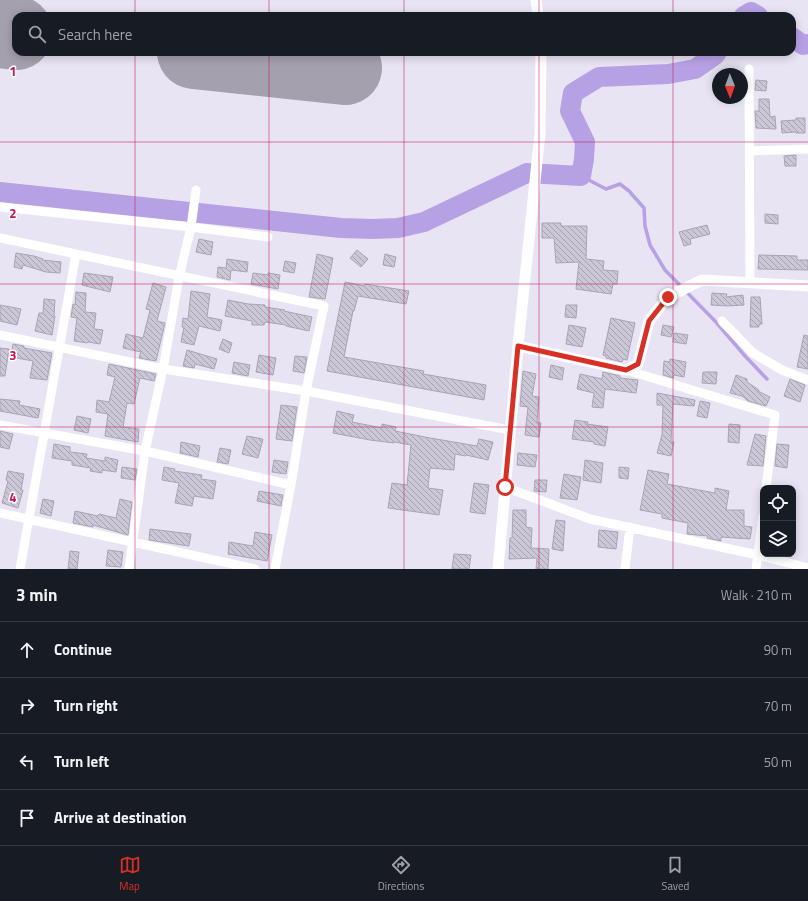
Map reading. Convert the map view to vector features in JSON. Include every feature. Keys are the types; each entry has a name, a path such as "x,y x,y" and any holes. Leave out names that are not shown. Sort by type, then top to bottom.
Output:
{"street":[{"path":"536,0 538,12"},
{"path":"498,569 518,346 534,205 540,133 541,56"},
{"path":"749,69 750,282"},
{"path":"750,151 808,149"},
{"path":"129,569 145,451 163,369 196,190"},
{"path":"0,207 190,227 268,237"},
{"path":"0,238 179,277 324,306 306,391 292,485 275,569"},
{"path":"20,569 76,254"},
{"path":"626,370 638,364 649,321 668,297 702,280 808,286"},
{"path":"722,321 753,353 782,370 808,380"},
{"path":"0,335 163,369 306,391 510,430"},
{"path":"518,346 626,370 775,415 766,485"},
{"path":"0,425 145,451 292,485"},
{"path":"505,487 590,519 758,555 808,568"},
{"path":"0,512 132,543 254,569"},
{"path":"756,569 762,521"},
{"path":"625,569 630,527"}],"building":[{"path":"756,80 767,81 766,91 755,90"},
{"path":"759,99 769,99 770,117 775,116 776,129 756,128 755,111 759,111"},
{"path":"796,118 805,118 805,133 782,133 781,121 796,120"},
{"path":"796,155 796,166 785,166 784,156"},
{"path":"765,214 778,215 778,224 765,223"},
{"path":"542,223 561,223 561,226 587,226 586,259 604,261 603,270 618,271 617,284 613,284 611,294 576,289 579,262 556,263 554,238 542,238"},
{"path":"707,225 710,234 690,239 691,244 684,246 679,232"},
{"path":"199,239 213,242 211,255 196,252"},
{"path":"357,250 368,259 361,267 350,258"},
{"path":"16,253 34,256 43,259 42,260 61,262 60,273 46,272 23,265 22,269 14,267"},
{"path":"317,254 333,258 325,299 309,297"},
{"path":"385,254 396,257 394,267 383,265"},
{"path":"759,255 797,256 797,260 808,260 808,270 758,269"},
{"path":"227,259 248,262 247,272 231,270 230,280 217,277 218,267 226,268"},
{"path":"285,261 296,263 294,273 283,271"},
{"path":"84,273 113,277 110,292 82,285"},
{"path":"253,273 280,275 278,289 251,284"},
{"path":"345,282 409,291 406,304 358,296 353,311 344,357 424,371 423,374 486,385 484,400 327,371"},
{"path":"153,283 166,287 157,321 165,323 156,361 139,358 141,352 123,348 126,334 143,338 150,310 146,309"},
{"path":"191,291 210,294 207,317 222,320 220,331 199,326 194,345 181,342 184,327 182,327 183,318 188,319"},
{"path":"76,292 86,293 85,312 96,313 94,329 103,330 100,344 74,341 77,318 71,317 73,304 75,305"},
{"path":"712,293 727,294 726,297 743,295 744,305 711,305"},
{"path":"751,297 760,297 762,324 759,324 759,327 750,327"},
{"path":"44,299 55,300 55,316 52,335 35,331 39,313 43,313"},
{"path":"228,300 248,304 265,305 265,307 285,310 284,311 312,317 309,331 286,325 265,322 264,325 252,325 252,321 225,316"},
{"path":"0,305 21,309 17,325 0,321"},
{"path":"566,305 577,305 576,318 565,317"},
{"path":"611,318 635,323 627,360 623,359 622,362 606,358 606,356 603,355"},
{"path":"569,325 586,328 582,347 566,344"},
{"path":"663,325 674,327 671,337 661,335"},
{"path":"674,333 688,335 686,344 673,342"},
{"path":"804,335 808,336 808,369 797,367"},
{"path":"223,339 232,343 229,353 219,349"},
{"path":"13,344 24,346 24,348 52,353 47,380 30,378 33,361 11,357"},
{"path":"0,348 9,349 5,376 0,376"},
{"path":"187,350 217,359 214,369 195,364 194,368 183,366"},
{"path":"259,355 276,358 273,375 256,372"},
{"path":"295,356 307,357 304,373 293,371"},
{"path":"670,359 686,362 684,377 674,375 673,378 663,375 664,361 670,362"},
{"path":"234,362 250,365 248,376 232,373"},
{"path":"109,364 156,374 154,381 140,378 134,404 127,403 123,427 139,429 138,442 105,436 108,414 96,412 97,400 109,402 115,377 107,375"},
{"path":"551,365 564,368 562,380 549,377"},
{"path":"523,371 536,374 532,396 539,397 537,422 541,423 539,437 525,435 528,407 520,406"},
{"path":"603,372 620,376 620,378 638,380 636,393 605,389 603,408 592,407 594,393 577,389 580,374 602,379"},
{"path":"703,372 717,372 716,384 702,383"},
{"path":"736,375 747,379 747,382 759,390 758,391 770,397 766,406 748,401 742,396 730,393"},
{"path":"790,379 805,385 800,402 784,396"},
{"path":"657,393 695,400 694,406 673,404 671,442 674,442 671,456 657,453 662,435 663,405 657,405"},
{"path":"0,399 20,401 19,405 40,409 38,418 0,411"},
{"path":"700,401 710,403 707,418 697,416"},
{"path":"281,405 297,407 292,441 276,439"},
{"path":"337,411 354,415 352,422 382,428 382,424 396,427 395,431 430,438 477,446 479,439 493,442 488,460 455,454 454,470 430,468 428,488 443,490 439,515 388,508 392,483 407,485 411,445 370,440 333,433"},
{"path":"77,416 91,419 88,433 74,430"},
{"path":"575,420 588,422 587,424 608,427 605,446 594,444 594,442 572,439"},
{"path":"729,424 740,425 739,443 728,442"},
{"path":"0,431 13,434 9,449 0,447"},
{"path":"755,434 766,436 763,466 747,465"},
{"path":"247,436 263,439 258,458 242,454"},
{"path":"181,442 200,446 198,457 180,453"},
{"path":"54,444 70,447 70,452 87,454 86,458 105,461 105,457 118,460 116,472 102,470 102,473 90,471 91,468 72,465 72,461 52,458"},
{"path":"777,444 789,445 787,468 775,466"},
{"path":"220,448 231,450 228,464 217,462"},
{"path":"518,453 537,455 535,467 517,465"},
{"path":"274,460 288,462 286,474 272,472"},
{"path":"585,460 603,463 601,483 583,480"},
{"path":"122,467 137,469 135,480 121,478"},
{"path":"164,467 175,469 174,471 202,475 201,479 216,481 213,499 194,496 192,506 175,503 179,483 162,480"},
{"path":"619,467 629,468 628,479 619,478"},
{"path":"648,470 669,474 667,484 715,493 715,488 729,491 726,510 744,510 744,526 752,527 750,539 721,537 721,541 707,538 708,536 687,534 688,523 662,518 662,514 640,510"},
{"path":"8,471 24,474 21,490 23,490 18,508 2,503 8,481 6,480"},
{"path":"564,474 581,477 577,500 560,498"},
{"path":"535,480 547,480 546,492 534,491"},
{"path":"474,483 489,485 485,514 470,512"},
{"path":"259,491 283,495 281,506 257,501"},
{"path":"43,499 54,501 51,516 40,513"},
{"path":"120,499 132,502 128,535 93,525 93,527 73,523 75,511 116,518"},
{"path":"513,510 526,510 526,527 532,528 531,548 549,549 548,569 536,569 537,558 509,559 510,538 512,538"},
{"path":"556,520 565,521 563,551 552,549"},
{"path":"150,529 191,534 189,546 149,540"},
{"path":"599,530 618,532 616,549 598,547"},
{"path":"255,532 272,535 267,561 228,554 229,542 253,546"},
{"path":"108,550 123,552 121,567 106,566"},
{"path":"70,551 79,552 77,569 68,569"},
{"path":"454,554 471,555 469,569 452,569"}],"waterway":[{"path":"796,40 803,45 808,44"},
{"path":"0,192 341,228 398,228 424,222 527,173 581,176 585,142 570,111 573,93 599,77 668,74 695,69 714,56"},
{"path":"581,176 606,189 620,184 629,191 644,208 645,226 650,245 665,270 715,321 767,379"}],"runway":[{"path":"0,31 12,32"},
{"path":"232,56 345,68"}],"route":[{"path":"505,487 518,346 626,370 638,364 649,321 668,297"}]}
